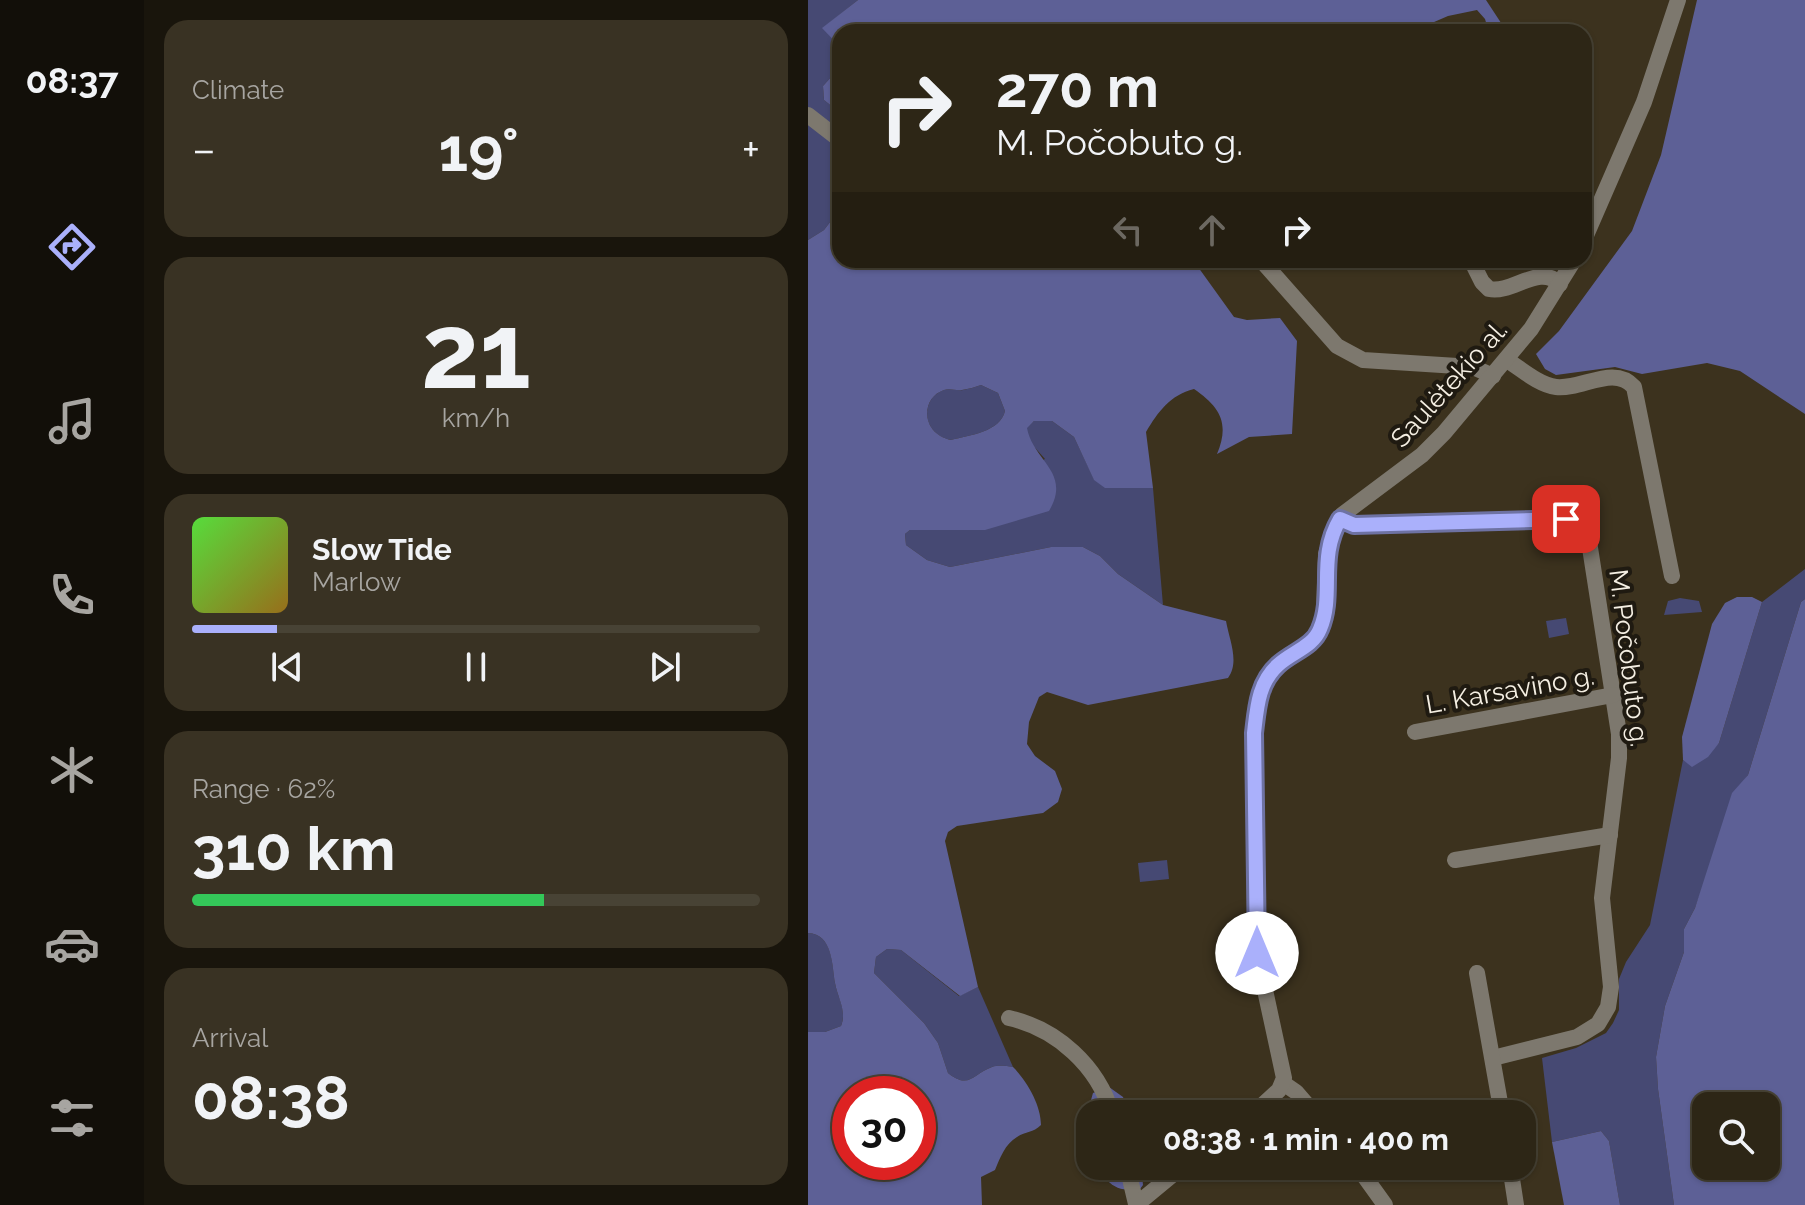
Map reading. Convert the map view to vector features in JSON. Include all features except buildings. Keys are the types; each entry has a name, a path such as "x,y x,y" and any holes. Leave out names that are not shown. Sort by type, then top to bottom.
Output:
{"street":[{"path":"1592,222 1644,102 1678,0"},
{"path":"808,115 832,134"},
{"path":"1268,268 1337,346 1363,360 1473,367 1493,376"},
{"path":"1475,268 1489,289 1505,289 1536,277 1555,279 1560,284"},
{"name":"Saulėtekio al.","path":"1340,519 1348,508 1422,455 1507,360 1569,268"},
{"path":"1507,360 1545,385 1556,387 1621,377 1634,387 1672,576"},
{"path":"1301,1100 1289,1088 1283,1071 1257,953 1254,733 1261,688 1278,665 1306,646 1320,630 1324,612 1326,554 1340,519"},
{"name":"M. Počobuto g.","path":"1340,519 1354,525 1566,519 1575,521 1588,535 1619,734 1619,758 1602,898 1611,987 1604,1015 1598,1024 1577,1037 1493,1058"},
{"name":"L. Karsavino g.","path":"1415,732 1613,695"},
{"path":"1455,860 1610,835"},
{"path":"1477,973 1500,1100"},
{"path":"1009,1018 1031,1023 1085,1062 1106,1100"},
{"path":"1272,1100 1289,1088"},
{"path":"1130,1180 1136,1204 1166,1180"},
{"path":"1367,1180 1385,1205"},
{"path":"1512,1180 1516,1205"}],"shaded area":[{"path":"808,0 858,0 823,28 832,38 832,76 823,86 824,100 832,106 832,220 824,230 808,240"},
{"path":"858,0 1486,0 1502,24 1486,24 1477,10 1448,16 1430,24 832,24 832,39 822,28"},
{"path":"1697,0 1805,0 1805,414 1740,371 1707,363 1642,374 1615,367 1556,375 1545,369 1536,354 1559,331 1632,231 1661,155"},
{"path":"832,76 832,106 824,100 823,86"},
{"path":"832,220 832,268 1199,268 1234,317 1247,320 1280,318 1297,341 1292,434 1249,437 1217,454 1223,433 1220,417 1210,402 1194,389 1178,395 1166,405 1146,432 1153,488 1105,488 1094,480 1074,437 1052,421 1034,421 1027,428 1036,449 1054,476 1056,486 1049,511 985,530 910,530 905,534 906,545 927,560 950,567 1051,547 1083,547 1100,556 1118,574 1163,605 1226,621 1233,650 1233,665 1228,678 1088,705 1047,692 1039,697 1029,722 1027,744 1035,756 1055,771 1062,789 1058,802 1043,813 957,826 948,832 945,841 978,987 960,996 901,950 887,949 876,957 874,973 924,1023 938,1043 948,1073 966,1080 992,1067 1013,1067 1036,1102 1041,1125 1009,1143 995,1170 981,1177 982,1205 808,1205 808,1032 825,1032 841,1026 843,1015 830,952 822,939 808,933 808,240 824,230","holes":["981,385 998,393 1005,411 991,428 951,440 934,431 927,416 936,394 946,389 962,390"]},
{"path":"981,385 998,393 1005,411 997,424 983,432 951,440 934,431 927,416 936,394 946,389 963,390"},
{"path":"1034,421 1052,421 1074,437 1094,479 1105,487 1153,488 1163,605 1118,574 1100,556 1083,547 1051,547 950,567 927,560 906,545 905,534 910,530 1045,459 1029,441 1026,428"},
{"path":"1805,569 1805,599 1801,602 1748,775 1738,789 1695,908 1684,929 1684,952 1665,1006 1656,1057 1674,1205 1620,1205 1609,1141 1601,1131 1552,1142 1542,1058 1576,1048 1606,1033 1613,1023 1619,1010 1619,979 1650,925 1683,760 1693,766 1719,743 1762,602"},
{"path":"1737,597 1752,597 1762,602 1719,743 1708,757 1692,767 1683,760 1682,737 1712,624 1725,603"},
{"path":"1680,598 1699,601 1702,612 1664,615 1668,601"},
{"path":"1805,599 1805,1205 1674,1205 1656,1057 1665,1006 1684,952 1684,929 1695,908 1732,793 1748,775 1801,602"},
{"path":"1566,618 1569,634 1549,638 1546,621"},
{"path":"1167,860 1169,879 1140,882 1138,863"},
{"path":"808,933 816,935 827,945 843,1010 841,1026 825,1032 808,1032"},
{"path":"887,949 901,950 959,996 978,987 1013,1067 992,1067 966,1080 948,1073 938,1043 924,1023 874,973 876,957"},
{"path":"1109,1087 1124,1100 1091,1100 1093,1093"},
{"path":"1601,1131 1609,1141 1620,1205 1564,1205 1552,1142"},
{"path":"1107,1180 1142,1180 1140,1189 1114,1186"}],"route":[{"path":"1257,953 1256,712 1261,688 1269,675 1306,646 1320,630 1324,612 1326,554 1340,519 1354,525 1566,519"}]}
